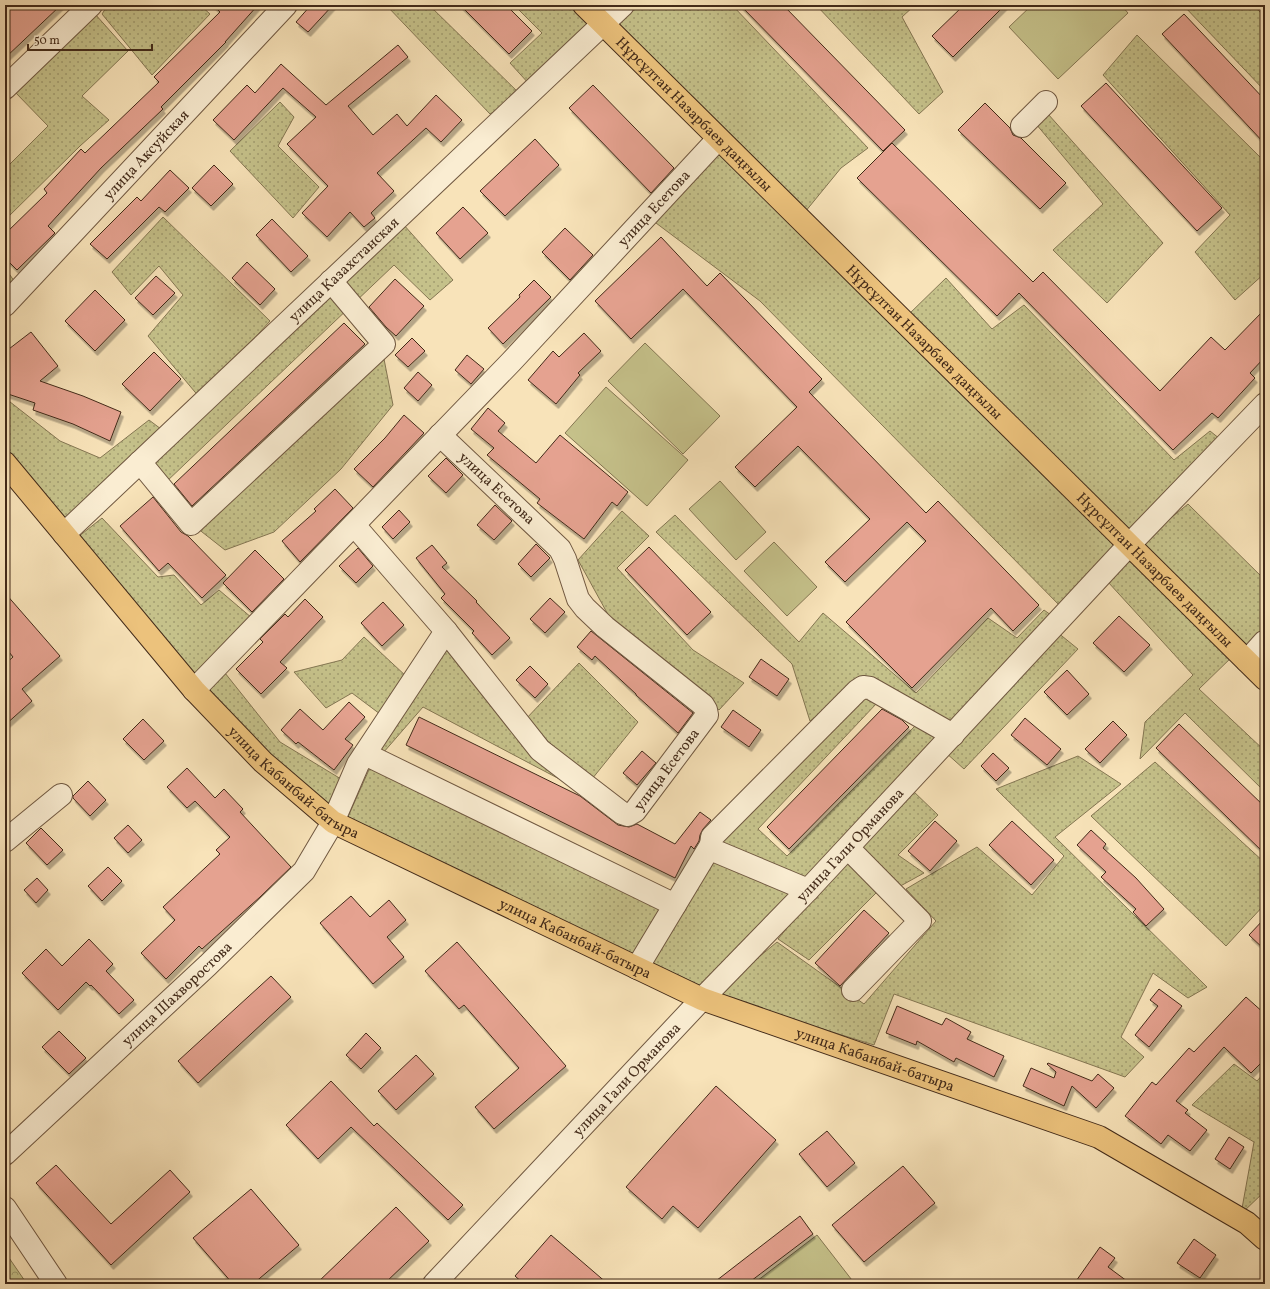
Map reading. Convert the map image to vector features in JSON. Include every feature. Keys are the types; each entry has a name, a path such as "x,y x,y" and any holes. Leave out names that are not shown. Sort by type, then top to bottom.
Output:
{"main road":[{"name":"Нұрсұлтан Назарбаев даңғылы","path":"584,5 1265,679"},
{"name":"улица Кабанбай-батыра","path":"5,463 194,690 263,762 333,822 702,999 1099,1137 1247,1223 1265,1239"}],"street":[{"path":"5,88 91,5"},
{"name":"улица Аксуйская","path":"5,305 286,5"},
{"name":"улица Казахстанская","path":"64,534 623,5"},
{"path":"1022,126 1046,102"},
{"name":"улица Есетова","path":"194,690 511,362 718,139"},
{"path":"140,462 191,524 384,344 331,281"},
{"name":"улица Гали Орманова","path":"434,1284 702,999 848,848 1129,545 1265,404"},
{"name":"улица Есетова","path":"354,525 446,631 540,750 622,813 628,814 635,811 707,715 706,710 703,705 605,626 585,608 578,599 560,549 440,434"},
{"name":"улица Шахворостова","path":"5,1154 208,965 304,871 333,822 358,764 446,631"},
{"path":"1247,661 1264,642"},
{"path":"637,968 711,845 712,837 856,691 863,687 870,688 953,736"},
{"path":"366,754 674,905"},
{"path":"5,841 61,795"},
{"path":"711,845 715,851 808,890"},
{"path":"848,848 920,921 853,990"},
{"path":"5,1208 56,1284"}],"green space":[{"path":"108,5 200,5 210,14 152,75 102,14"},
{"path":"386,5 429,5 521,95 490,114"},
{"path":"514,5 573,5 591,23 530,85 510,63 542,33"},
{"path":"634,5 683,5 686,7 688,5 732,5 868,148 841,168 805,212 616,21"},
{"path":"816,5 915,5 902,17 943,92 919,114"},
{"path":"1032,5 1121,5 1128,13 1058,79 1009,27"},
{"path":"1183,5 1254,5 1265,18 1265,91"},
{"path":"95,14 128,51 82,96 109,120 80,146 5,220 5,169 48,126 14,91"},
{"path":"1137,35 1265,162 1265,273 1235,300 1195,252 1230,215 1103,75"},
{"path":"280,102 294,117 278,146 319,187 293,218 230,151"},
{"path":"1048,114 1163,243 1107,303 1053,250 1103,204 1036,124"},
{"path":"718,147 1121,547 1063,609 760,301 652,220"},
{"path":"163,217 270,321 200,398 148,336 183,295 159,266 131,295 112,272"},
{"path":"403,224 453,280 430,300 394,265 165,483 152,462"},
{"path":"5,268 17,285 5,296"},
{"path":"946,278 992,329 1024,305 1174,460 1210,431 1220,439 1128,532 907,316"},
{"path":"645,343 720,416 683,454 608,381"},
{"path":"384,359 393,405 341,469 274,532 225,550 197,528"},
{"path":"606,387 688,460 647,506 565,433"},
{"path":"5,398 60,441 100,458 149,420 165,432 66,525 5,451"},
{"path":"720,481 766,532 736,560 689,509"},
{"path":"1188,504 1265,580 1265,667 1139,544"},
{"path":"622,511 649,536 617,568 693,650 744,683 719,710 611,620 578,560"},
{"path":"675,515 799,642 823,613 916,693 988,618 1017,638 1044,610 1055,618 952,727 866,678 810,721 792,664 656,532"},
{"path":"102,518 158,577 174,575 201,605 219,590 252,618 195,679 78,537"},
{"path":"774,542 817,587 787,616 744,571"},
{"path":"1129,554 1235,654 1199,689 1265,751 1265,792 1185,713 1140,759 1145,722 1193,675 1108,582"},
{"path":"1057,632 1078,649 964,769 945,752"},
{"path":"364,637 407,677 380,714 352,693 326,708 294,672 342,660"},
{"path":"446,638 584,792 423,707 383,753 374,748"},
{"path":"579,663 638,722 592,779 524,721"},
{"path":"225,673 280,742 341,779 331,812 201,691"},
{"path":"863,697 877,703 758,829 787,856 915,726 943,737 809,882 720,843"},
{"path":"1078,756 1121,784 1055,837 1207,987 1188,998 1153,973 1121,1037 1144,1057 1125,1077 894,994 874,1045 713,995 777,942 864,1004 936,921 906,889 977,847 1032,895 1064,856 996,789"},
{"path":"1155,762 1265,863 1265,904 1226,946 1091,816"},
{"path":"372,763 680,913 710,855 797,893 701,986 347,819"},
{"path":"911,789 938,815 898,855 924,873 895,889 853,846"},
{"path":"848,853 881,888 809,960 778,939"},
{"path":"1234,1064 1257,1081 1265,1072 1265,1191 1241,1214 1254,1142 1192,1105"},
{"path":"817,1235 855,1284 753,1284"},
{"path":"5,1252 27,1284 5,1284"}],"building":[{"path":"15,5 61,5 5,58 5,15"},
{"path":"213,5 258,5 226,42 161,107 163,109 101,168 48,226 55,233 17,270 5,258 5,234 47,193 44,189 81,149 85,153 159,82 154,77 220,12"},
{"path":"311,5 333,5 308,32 296,22"},
{"path":"460,5 506,5 532,31 509,54"},
{"path":"740,5 783,5 905,130 883,151"},
{"path":"964,5 1005,5 953,57 932,36"},
{"path":"1184,14 1265,100 1265,144 1162,34"},
{"path":"398,45 408,57 348,106 373,135 397,114 407,126 436,95 462,120 441,142 426,128 377,173 394,191 371,213 375,218 364,227 350,212 327,237 302,213 328,186 287,144 316,117 283,88 234,140 213,120 247,85 255,93 281,64 326,105"},
{"path":"1106,83 1222,208 1197,231 1081,106"},
{"path":"593,85 674,168 651,193 569,108"},
{"path":"985,103 1010,128 1013,135 1021,138 1066,183 1040,209 958,130"},
{"path":"535,139 559,165 505,216 480,191"},
{"path":"892,143 1033,282 1043,272 1160,391 1211,337 1225,350 1265,309 1265,357 1250,373 1255,378 1218,418 1212,413 1173,450 1019,293 997,316 857,178"},
{"path":"214,165 233,184 211,206 192,188"},
{"path":"170,170 189,188 165,212 159,207 107,259 90,244 137,197 141,201"},
{"path":"463,207 488,233 460,259 436,233"},
{"path":"272,219 308,256 291,272 256,235"},
{"path":"565,228 593,255 570,280 542,252"},
{"path":"661,237 707,286 720,273 822,379 809,392 926,513 938,501 1039,605 1013,631 991,608 912,688 846,622 926,541 907,522 845,582 825,562 870,519 798,446 755,487 735,467 797,407 683,289 631,339 595,301"},
{"path":"247,262 275,289 260,305 232,278"},
{"path":"156,276 175,293 153,315 135,298"},
{"path":"395,279 424,306 396,336 369,307"},
{"path":"534,280 551,297 503,344 488,328 520,297 519,295"},
{"path":"95,290 125,320 95,351 65,321"},
{"path":"344,323 365,344 192,506 174,484"},
{"path":"31,332 58,366 40,381 83,396 121,412 110,441 73,424 33,410 35,403 5,393 5,352"},
{"path":"584,333 601,351 578,373 580,375 556,404 528,380 553,351 559,357"},
{"path":"412,338 425,351 408,367 395,355"},
{"path":"154,352 181,379 150,411 122,384"},
{"path":"467,355 484,369 471,384 455,370"},
{"path":"418,372 432,385 418,401 404,388"},
{"path":"488,408 505,423 498,431 536,463 560,435 628,492 617,506 612,502 584,539 537,503 540,499 487,455 494,448 471,429"},
{"path":"404,415 424,433 373,487 354,469 385,438"},
{"path":"446,458 463,475 446,493 428,476"},
{"path":"335,489 353,508 300,562 282,541 316,511 314,509"},
{"path":"153,497 181,532 188,536 226,575 202,598 168,563 159,571 120,526"},
{"path":"495,505 512,521 494,540 477,525"},
{"path":"399,510 410,522 393,539 382,527"},
{"path":"536,544 550,558 531,577 518,564"},
{"path":"432,545 447,563 442,567 477,601 476,602 510,638 492,655 472,633 474,631 441,598 445,594 416,558"},
{"path":"649,547 711,612 687,635 625,570"},
{"path":"358,548 373,566 356,583 339,566"},
{"path":"255,550 284,579 252,612 223,583"},
{"path":"5,593 60,656 22,689 32,701 5,725 5,664 13,657 5,647"},
{"path":"550,598 565,612 545,633 530,619"},
{"path":"305,599 323,617 280,662 287,668 261,694 236,669 263,642 260,639 285,614 288,617"},
{"path":"383,602 404,625 382,646 361,623"},
{"path":"1119,616 1150,645 1124,672 1093,643"},
{"path":"591,631 693,713 678,733 595,656 592,660 577,647"},
{"path":"761,659 789,679 777,696 749,677"},
{"path":"530,666 548,684 535,698 516,680"},
{"path":"1067,670 1089,694 1067,715 1044,692"},
{"path":"349,702 365,717 345,739 353,745 334,770 298,742 296,744 281,730 300,709 323,730"},
{"path":"882,709 902,720 909,727 789,849 767,827"},
{"path":"733,710 761,730 749,747 721,727"},
{"path":"419,717 580,796 618,825 629,827 637,824 675,844 700,812 711,820 703,829 699,841 694,849 691,846 675,878 406,745"},
{"path":"1025,718 1061,749 1047,765 1011,735"},
{"path":"143,719 164,741 144,760 123,739"},
{"path":"1113,721 1127,735 1100,763 1085,749"},
{"path":"1179,724 1265,807 1265,854 1156,748"},
{"path":"642,751 656,763 637,785 623,773"},
{"path":"993,753 1009,768 996,781 981,766"},
{"path":"187,768 215,798 224,789 243,809 240,812 291,867 202,949 199,946 166,979 141,953 175,920 163,907 220,854 216,850 230,837 195,801 187,808 167,787"},
{"path":"88,781 106,800 90,816 73,798 73,796"},
{"path":"935,821 957,841 930,871 908,851"},
{"path":"1012,821 1054,860 1031,885 989,845"},
{"path":"128,825 142,840 128,853 114,838"},
{"path":"41,828 63,850 47,865 26,843"},
{"path":"1091,830 1106,844 1103,848 1136,878 1164,909 1146,926 1133,912 1136,909 1101,877 1106,872 1077,845"},
{"path":"108,867 122,881 102,901 88,886"},
{"path":"37,878 48,890 36,903 24,890"},
{"path":"351,896 370,917 389,900 406,920 387,937 404,957 373,984 320,923"},
{"path":"864,910 889,933 840,986 815,963"},
{"path":"1265,918 1265,950 1249,935"},
{"path":"89,939 113,964 106,971 134,1000 119,1014 91,985 90,986 86,982 58,1010 22,973 46,949 62,966"},
{"path":"457,942 566,1066 494,1129 475,1107 519,1068 464,1005 459,1009 425,971"},
{"path":"271,976 291,997 198,1083 178,1061"},
{"path":"1159,989 1182,1006 1149,1047 1135,1035 1158,1006 1150,1000"},
{"path":"1246,997 1265,1014 1265,1059 1251,1073 1224,1047 1176,1101 1188,1110 1185,1113 1207,1130 1190,1151 1168,1135 1161,1144 1125,1116 1152,1082 1156,1085 1189,1048 1194,1052"},
{"path":"897,1006 942,1025 946,1018 971,1032 967,1039 1004,1056 994,1077 956,1058 954,1062 917,1041 916,1045 886,1033"},
{"path":"59,1031 86,1058 69,1074 42,1047"},
{"path":"366,1033 381,1048 361,1069 346,1055"},
{"path":"416,1055 434,1074 396,1110 378,1091"},
{"path":"1048,1063 1092,1081 1098,1074 1114,1088 1096,1108 1072,1086 1064,1106 1023,1086 1031,1068 1054,1078 1056,1072 1047,1064"},
{"path":"331,1081 374,1126 377,1123 463,1205 448,1220 351,1127 318,1159 286,1125"},
{"path":"716,1086 776,1140 698,1228 673,1206 662,1219 626,1187"},
{"path":"827,1131 855,1163 827,1187 799,1154"},
{"path":"1229,1137 1244,1147 1230,1169 1215,1159"},
{"path":"56,1165 111,1224 170,1170 190,1192 111,1265 36,1183"},
{"path":"903,1166 935,1203 864,1262 832,1225"},
{"path":"251,1189 299,1245 253,1284 233,1284 193,1238"},
{"path":"396,1207 429,1241 384,1284 316,1284"},
{"path":"800,1216 813,1234 747,1284 712,1284"},
{"path":"551,1235 608,1284 524,1284 515,1276"},
{"path":"1194,1239 1216,1255 1200,1278 1177,1263"},
{"path":"1100,1247 1115,1258 1108,1267 1131,1284 1074,1284"}]}
